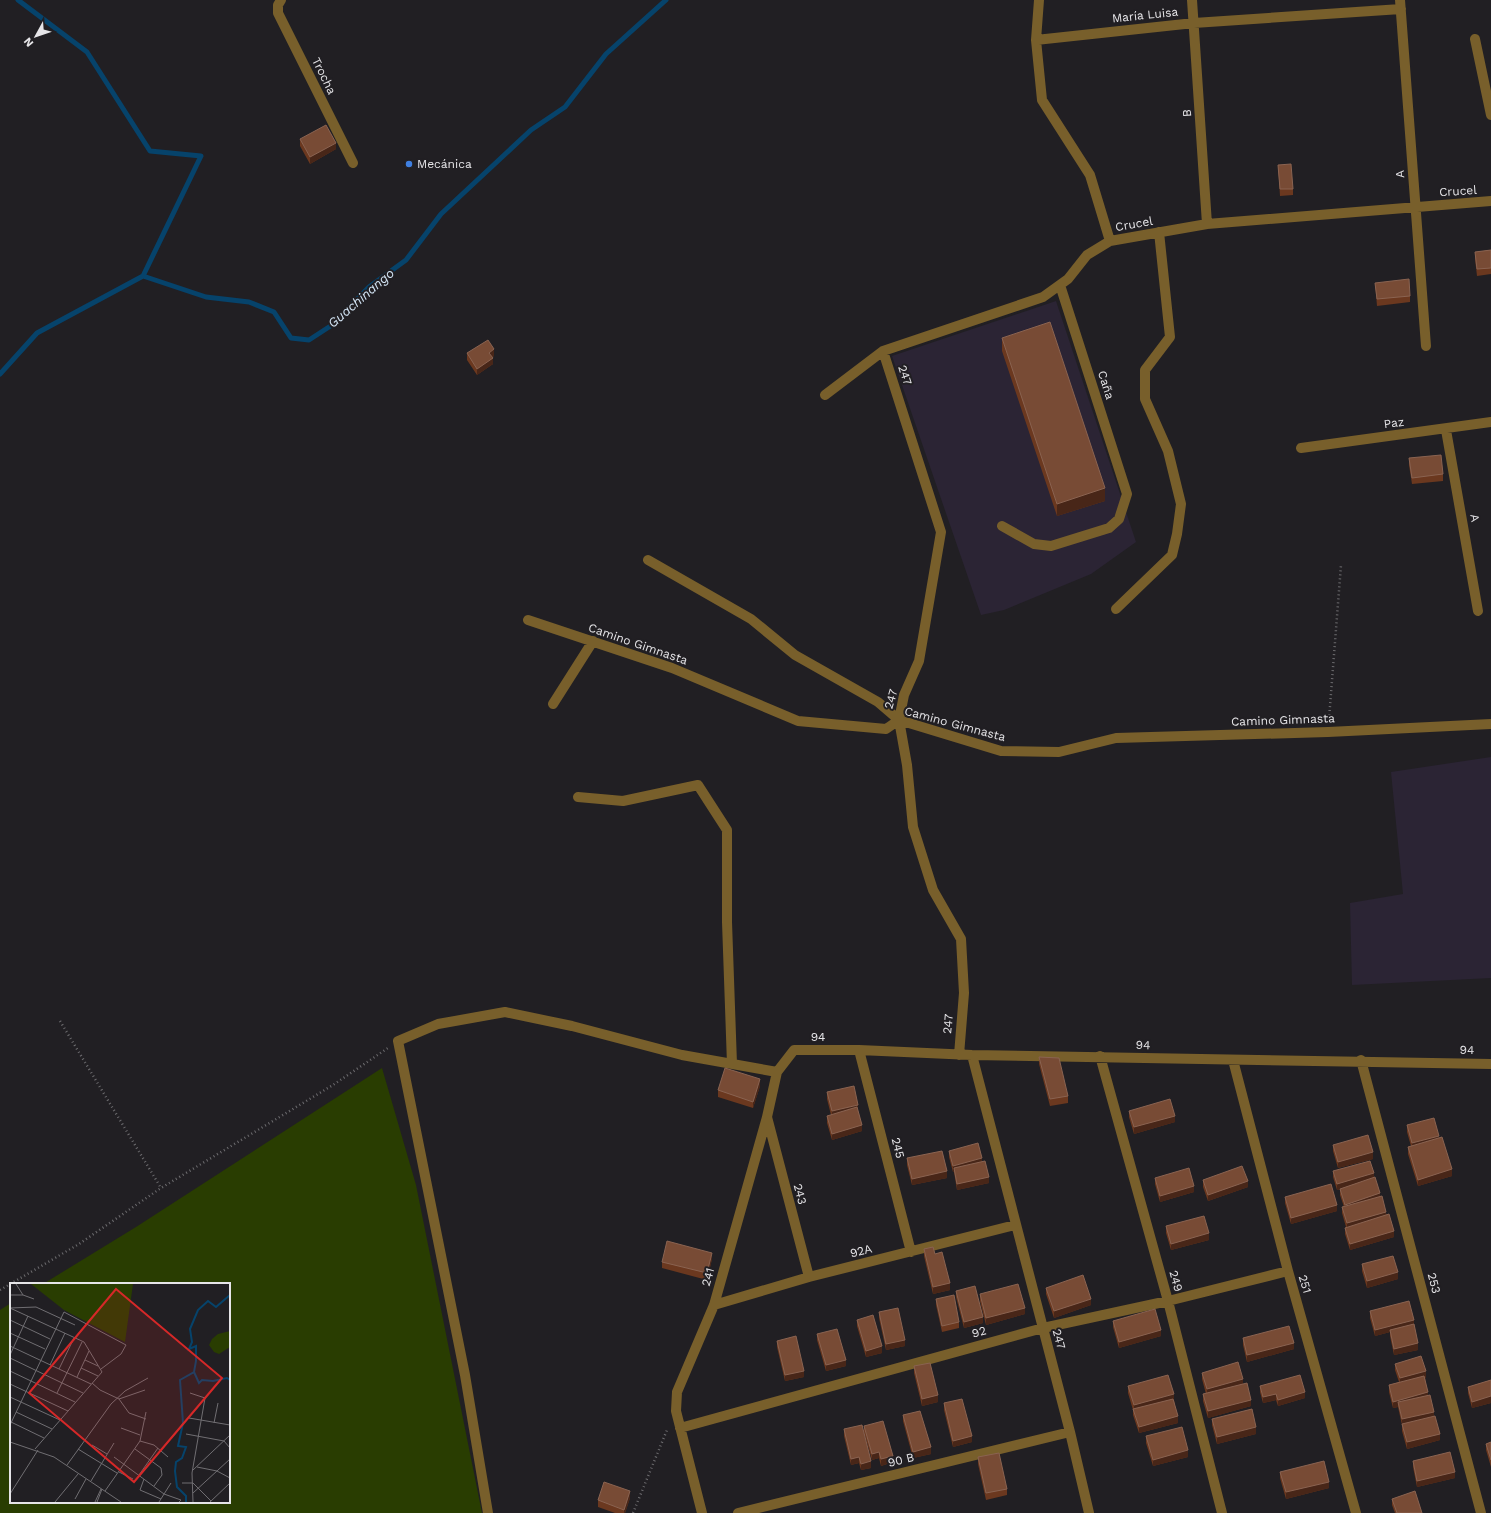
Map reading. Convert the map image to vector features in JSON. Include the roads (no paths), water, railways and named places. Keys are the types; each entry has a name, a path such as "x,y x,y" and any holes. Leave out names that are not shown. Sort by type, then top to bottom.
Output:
{"street":[{"name":"Trocha","path":"281,0 278,5 278,13 353,163"},
{"path":"1039,0 1036,40 1042,100 1090,175 1110,241"},
{"name":"B","path":"1192,0 1207,224"},
{"name":"María Luisa","path":"1036,40 1194,22 1401,4"},
{"name":"A","path":"1401,4 1426,346"},
{"path":"1475,39 1491,115"},
{"name":"Crucel","path":"825,395 883,351 1042,297 1068,279 1088,255 1110,241 1207,224 1491,201"},
{"path":"1116,609 1172,554 1181,504 1168,451 1145,399 1145,370 1170,336 1159,232"},
{"name":"Caña","path":"1002,526 1034,544 1051,546 1109,528 1119,519 1127,494 1060,285"},
{"name":"247","path":"883,351 941,532 919,661 904,695 898,720 907,765 913,827 933,890 961,939 964,993 959,1055"},
{"name":"Paz","path":"1301,448 1446,430 1491,422"},
{"name":"A","path":"1446,430 1478,611"},
{"path":"648,560 751,619 796,655 878,702 898,720"},
{"name":"Camino Gimnasta","path":"528,620 672,668 798,721 886,729 898,720 1001,751 1059,752 1116,738 1328,732 1491,724"},
{"path":"553,704 593,641"},
{"path":"578,797 623,801 698,785 727,830 727,922 732,1064"},
{"path":"488,1513 465,1375 398,1041 438,1024 504,1012 572,1026 682,1055 777,1072"},
{"name":"94","path":"794,1050 859,1050 959,1055 1100,1056 1233,1060 1361,1060 1491,1064"},
{"name":"241","path":"702,1513 676,1411 677,1392 714,1305 777,1072 794,1050"},
{"name":"245","path":"859,1050 911,1252"},
{"name":"247","path":"972,1055 1070,1432 1089,1513"},
{"name":"249","path":"1100,1056 1168,1301 1222,1513"},
{"name":"251","path":"1233,1060 1288,1271 1356,1513"},
{"name":"253","path":"1361,1060 1482,1513"},
{"name":"243","path":"766,1117 809,1277"},
{"name":"92A","path":"714,1305 809,1277 1015,1225"},
{"name":"92","path":"680,1428 1043,1328 1168,1301 1288,1271"},
{"name":"90 B","path":"738,1513 1070,1432"}],"waterway":[{"path":"18,0 87,52 150,151 201,156 143,276"},
{"name":"Guachinango","path":"0,374 37,333 143,276 206,297 249,302 274,312 291,338 309,340 332,325 369,287 406,260 441,214 531,130 565,107 606,54 666,0"}],"place":[{"name":"Mecánica","path":"409,164"}]}
